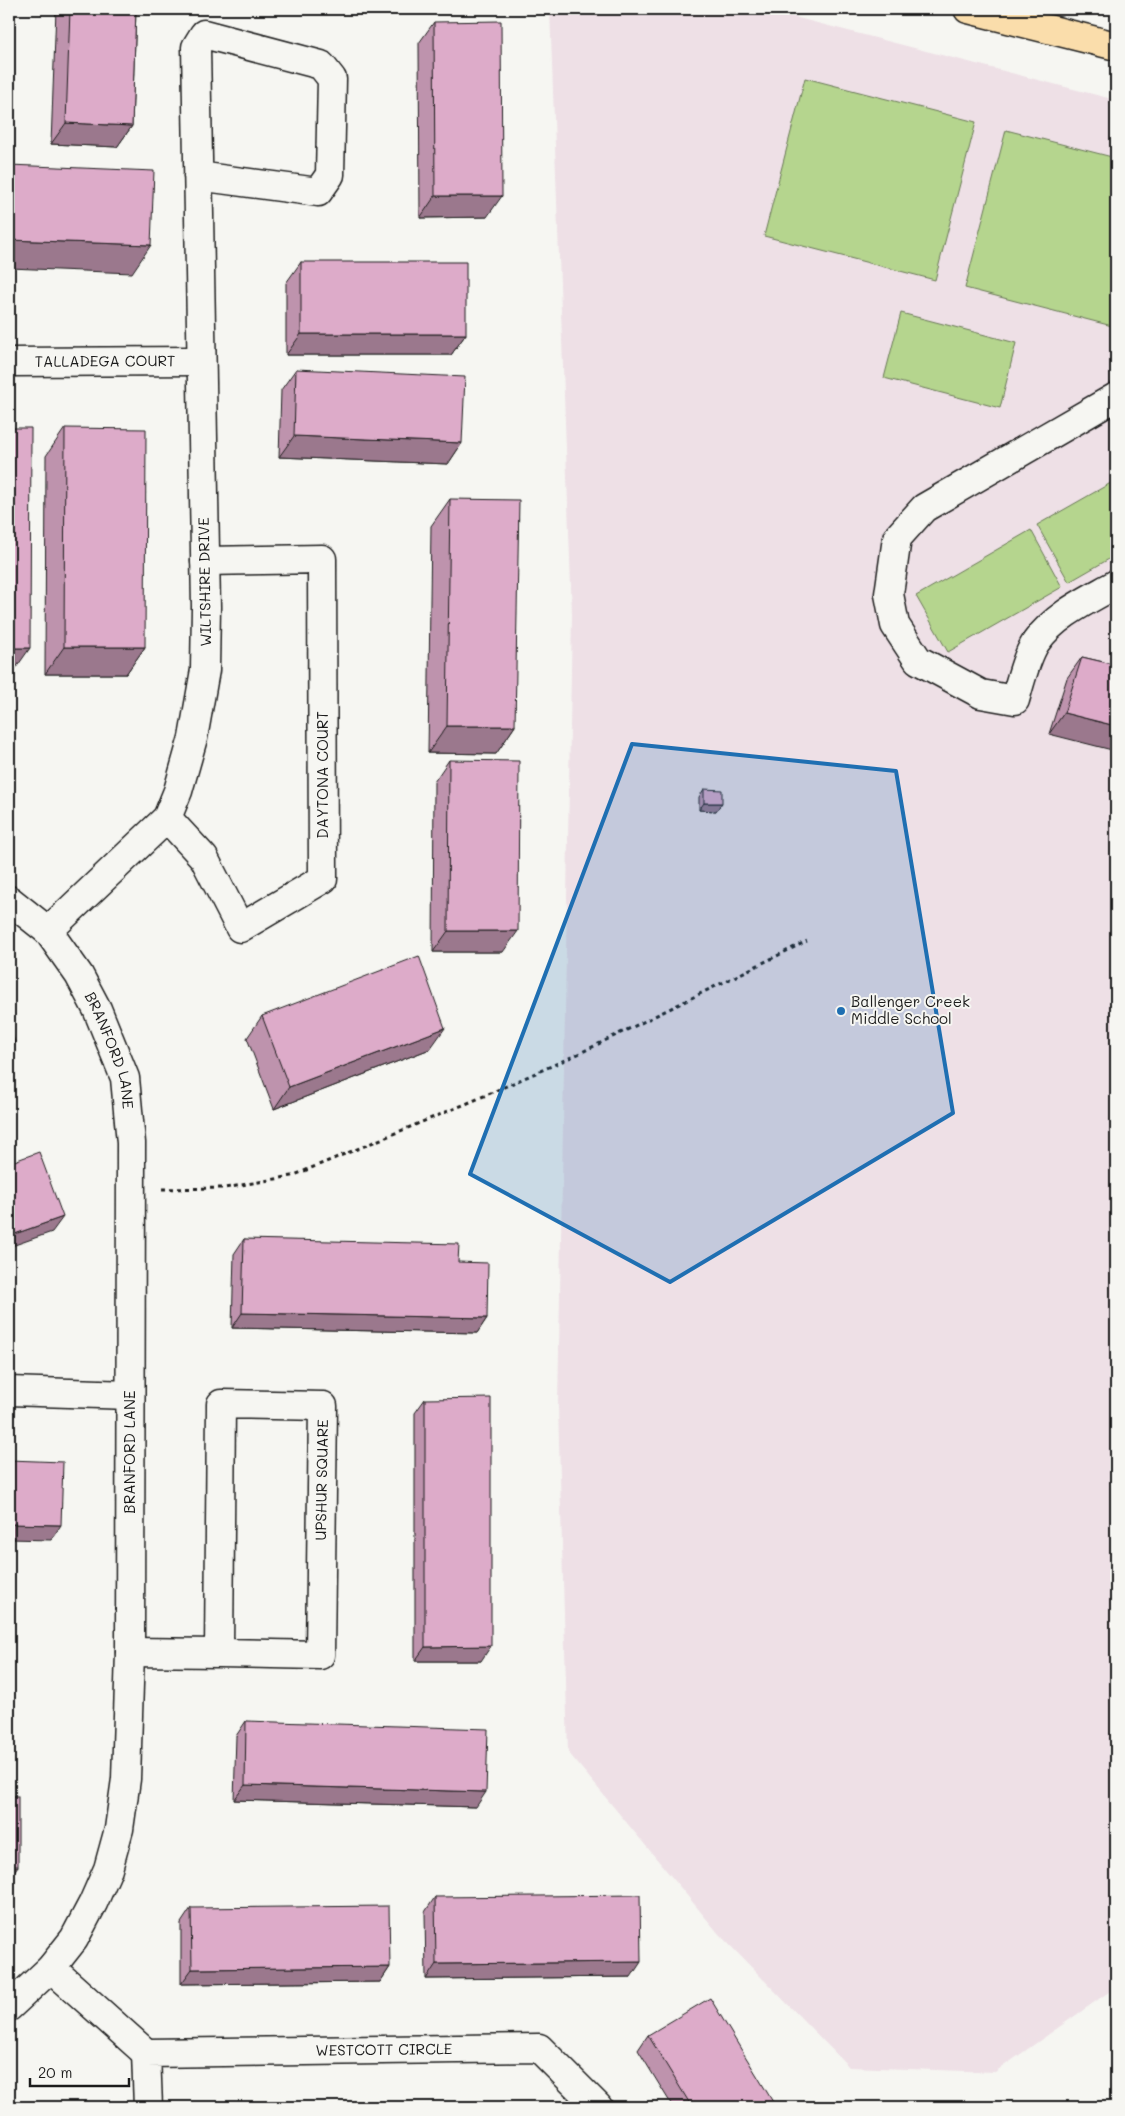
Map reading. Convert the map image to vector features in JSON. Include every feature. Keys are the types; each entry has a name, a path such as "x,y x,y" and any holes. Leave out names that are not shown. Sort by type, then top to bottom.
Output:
{"main road":[{"path":"968,9 1116,46"}],"street":[{"name":"WILTSHIRE DRIVE","path":"48,931 166,818 178,791 193,738 205,670 205,561 201,361 198,176 196,47 204,34 321,65 332,79 330,175 318,192 198,176"},
{"name":"TALLADEGA COURT","path":"9,362 201,361"},
{"path":"1116,397 924,508 897,538 889,594 895,625 918,660 981,694 1015,700 1022,676 1036,643 1063,614 1116,584"},
{"name":"DAYTONA COURT","path":"166,818 204,858 240,928 323,879 322,558 205,561"},
{"name":"BRANFORD LANE","path":"9,900 48,931 79,975 104,1025 125,1078 131,1142 130,1652 126,1779 119,1829 108,1869 74,1939 52,1968 9,2007"},
{"path":"9,1391 130,1395"},
{"name":"UPSHUR SQUARE","path":"130,1652 320,1655 323,1406 221,1404 219,1653"},
{"path":"52,1968 146,2053 148,2107"},
{"name":"WESTCOTT CIRCLE","path":"146,2053 539,2048 598,2107"}],"path":[{"path":"158,1189 225,1188 292,1176 576,1055 807,941"}],"highlighted area":[{"path":"632,744 896,771 953,1113 670,1282 470,1174"}],"shaded area":[{"name":"Ballenger Creek Middle School","path":"550,9 763,9 1116,100 1116,1987 995,2072 849,2067 719,1934 568,1752 558,1407 572,614"}],"green space":[{"path":"805,78 976,122 935,280 764,236"},
{"path":"1006,130 1116,158 1116,327 965,288"},
{"path":"901,313 1016,343 1000,408 884,378"},
{"path":"1116,480 1116,555 1069,582 1037,525"},
{"path":"1031,530 1062,587 948,652 916,596"}],"building":[{"path":"70,9 136,9 132,126 66,123"},
{"path":"501,21 502,196 435,196 434,22"},
{"path":"9,165 154,171 151,245 9,240"},
{"path":"301,262 466,262 466,334 301,334"},
{"path":"296,369 465,377 462,443 294,436"},
{"path":"9,428 31,428 30,648 9,648"},
{"path":"65,428 146,429 145,647 64,647"},
{"path":"450,499 519,500 515,726 447,726"},
{"path":"1082,657 1116,665 1116,726 1064,713"},
{"path":"449,760 519,761 518,931 448,931"},
{"path":"704,789 722,790 722,803 704,803"},
{"path":"419,956 445,1028 289,1087 262,1016"},
{"path":"9,1024 15,1042 9,1044"},
{"path":"39,1152 63,1217 9,1236 9,1163"},
{"path":"244,1239 459,1244 458,1262 488,1263 487,1318 242,1313"},
{"path":"491,1398 491,1646 425,1647 425,1399"},
{"path":"9,1460 63,1462 61,1525 9,1524"},
{"path":"246,1721 488,1729 486,1792 245,1785"},
{"path":"9,1796 18,1796 18,1866 9,1866"},
{"path":"640,1895 641,1962 436,1964 435,1897"},
{"path":"389,1906 390,1967 192,1969 191,1908"},
{"path":"710,1998 776,2107 692,2107 648,2035"}],"place":[{"name":"Ballenger Creek Middle School","path":"841,1011"}]}
